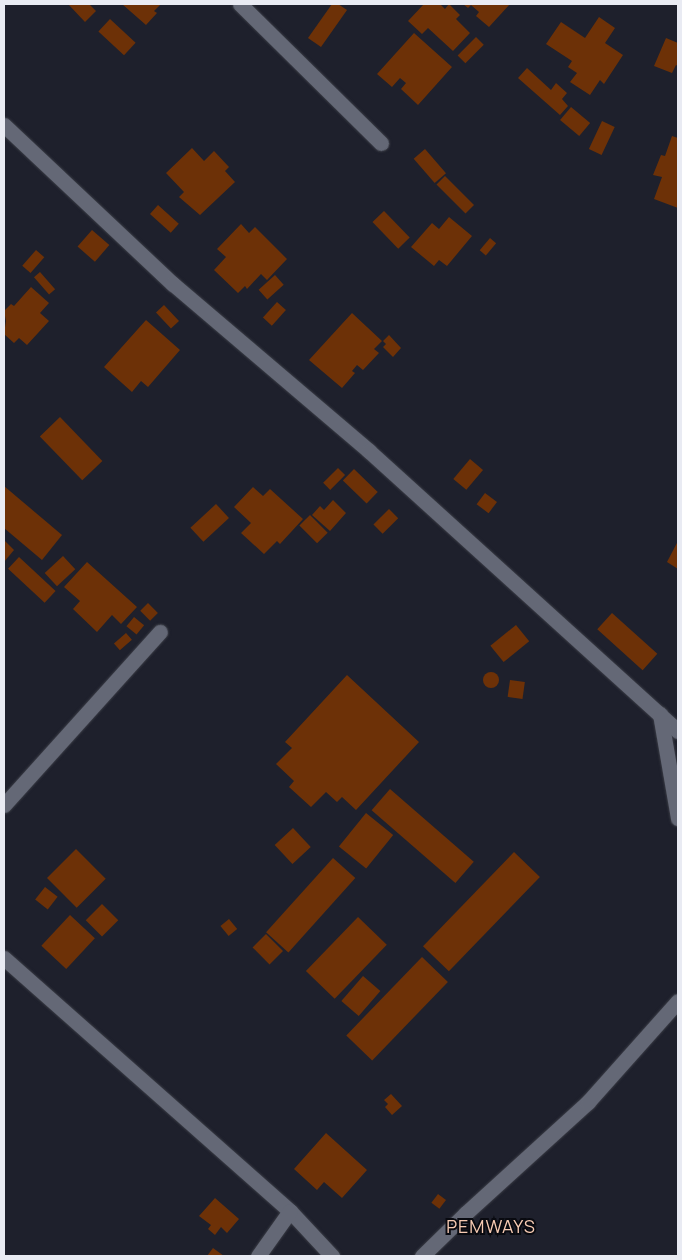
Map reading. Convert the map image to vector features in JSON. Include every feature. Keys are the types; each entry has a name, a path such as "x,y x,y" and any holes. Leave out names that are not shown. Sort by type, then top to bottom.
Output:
{"street":[{"path":"240,4 381,143"},
{"path":"4,125 173,284 369,452 678,731"},
{"path":"4,805 160,632"},
{"path":"660,714 678,818"},
{"path":"4,958 290,1211 332,1256"},
{"path":"422,1256 466,1213 588,1102 678,1001"},
{"path":"258,1256 290,1211"}],"building":[{"path":"68,4 89,4 96,11 85,22"},
{"path":"122,4 161,4 154,11 157,13 146,25"},
{"path":"332,4 338,4 347,10 321,47 308,38"},
{"path":"424,4 440,4 445,9 449,4 460,15 456,19 470,33 453,51 428,28 422,34 408,21"},
{"path":"463,4 510,4 489,27 476,16 479,12 471,5 468,8"},
{"path":"599,17 615,28 605,43 623,55 604,84 600,80 590,95 570,82 577,73 568,67 572,61 546,44 561,22 585,38"},
{"path":"110,19 136,43 124,55 98,31"},
{"path":"414,33 452,67 418,105 401,89 406,83 400,78 392,87 377,74"},
{"path":"476,37 484,45 465,63 458,55"},
{"path":"666,38 678,43 678,66 676,65 672,73 654,66"},
{"path":"527,68 551,90 556,83 567,93 562,99 568,106 560,115 518,78"},
{"path":"571,107 590,123 579,136 560,120"},
{"path":"602,121 615,127 602,155 589,149"},
{"path":"672,136 678,138 678,208 654,199 662,177 653,175 661,155 665,156"},
{"path":"192,148 204,161 214,151 229,167 225,171 235,182 200,215 179,197 184,192 166,173"},
{"path":"425,149 446,173 435,183 414,159"},
{"path":"445,176 474,205 466,213 437,184"},
{"path":"158,205 179,224 171,233 150,214"},
{"path":"384,211 410,238 398,249 372,222"},
{"path":"449,217 472,236 447,266 439,260 434,266 411,247 432,223 439,229"},
{"path":"241,224 249,233 255,227 287,259 267,280 261,274 247,289 245,286 238,293 214,270 226,257 217,249"},
{"path":"92,230 109,245 95,262 78,247"},
{"path":"490,238 496,243 486,255 480,250"},
{"path":"36,250 44,257 31,273 22,266"},
{"path":"40,272 55,289 49,295 34,277"},
{"path":"275,275 284,285 267,299 259,290"},
{"path":"31,287 49,303 40,313 49,321 27,345 19,338 14,343 4,334 6,321 4,311 11,304 14,306"},
{"path":"277,302 286,310 272,326 263,318"},
{"path":"164,305 179,321 171,329 156,313"},
{"path":"352,313 382,341 374,349 379,353 363,370 357,365 352,371 355,373 342,388 309,360"},
{"path":"146,320 180,350 148,387 141,381 132,392 104,367"},
{"path":"389,335 401,348 393,357 383,347 386,344 383,341"},
{"path":"60,417 102,461 82,480 40,436"},
{"path":"470,459 483,470 466,490 453,479"},
{"path":"338,468 345,475 330,490 323,483"},
{"path":"354,469 378,492 367,503 343,481"},
{"path":"4,486 62,535 42,560 4,528"},
{"path":"253,487 263,496 270,489 303,519 280,544 277,541 264,554 241,533 251,523 234,507"},
{"path":"485,493 497,502 489,513 477,504"},
{"path":"333,500 346,513 330,531 312,515 320,506 324,510"},
{"path":"216,504 229,518 203,542 190,528"},
{"path":"389,509 398,518 383,534 373,525"},
{"path":"310,515 328,533 317,543 299,526"},
{"path":"4,540 14,550 4,562"},
{"path":"678,541 678,569 667,562"},
{"path":"63,556 75,569 57,586 45,573"},
{"path":"19,557 56,591 45,603 8,569"},
{"path":"87,562 137,607 121,624 112,615 97,632 73,609 80,601 64,587"},
{"path":"148,603 158,613 150,621 140,611"},
{"path":"612,613 657,654 643,670 597,629"},
{"path":"134,617 144,625 137,635 126,626"},
{"path":"516,625 529,641 504,662 490,646"},
{"path":"126,633 132,640 120,650 114,643"},
{"path":"488,672 494,672 499,677 497,686 488,688 483,683 483,677"},
{"path":"347,675 419,742 356,810 342,797 337,802 326,792 311,807 289,787 294,781 276,764 292,748 285,742"},
{"path":"510,680 525,682 522,699 508,697"},
{"path":"390,789 474,862 455,883 372,810"},
{"path":"366,813 393,835 366,868 339,846"},
{"path":"293,828 311,847 292,864 275,845"},
{"path":"76,849 106,879 77,908 47,878"},
{"path":"514,852 540,877 449,971 423,946"},
{"path":"333,858 355,878 288,952 266,932"},
{"path":"45,887 58,897 48,909 35,900"},
{"path":"102,904 118,920 102,937 86,920"},
{"path":"70,915 95,938 66,969 41,946"},
{"path":"358,917 387,945 335,999 306,971"},
{"path":"229,919 237,929 229,936 220,926"},
{"path":"266,934 283,951 270,964 253,947"},
{"path":"422,957 448,982 372,1060 346,1035"},
{"path":"363,976 380,991 359,1016 341,1001"},
{"path":"391,1094 402,1106 392,1115 385,1107 388,1104 384,1100"},
{"path":"326,1133 367,1170 342,1198 324,1182 317,1190 294,1169"},
{"path":"438,1194 446,1200 439,1209 431,1203"},
{"path":"215,1198 239,1219 227,1233 221,1227 215,1235 208,1229 211,1225 199,1216"},
{"path":"213,1248 224,1256 207,1256"}],"district":[{"name":"PEMWAYS","path":"491,1226"}]}
